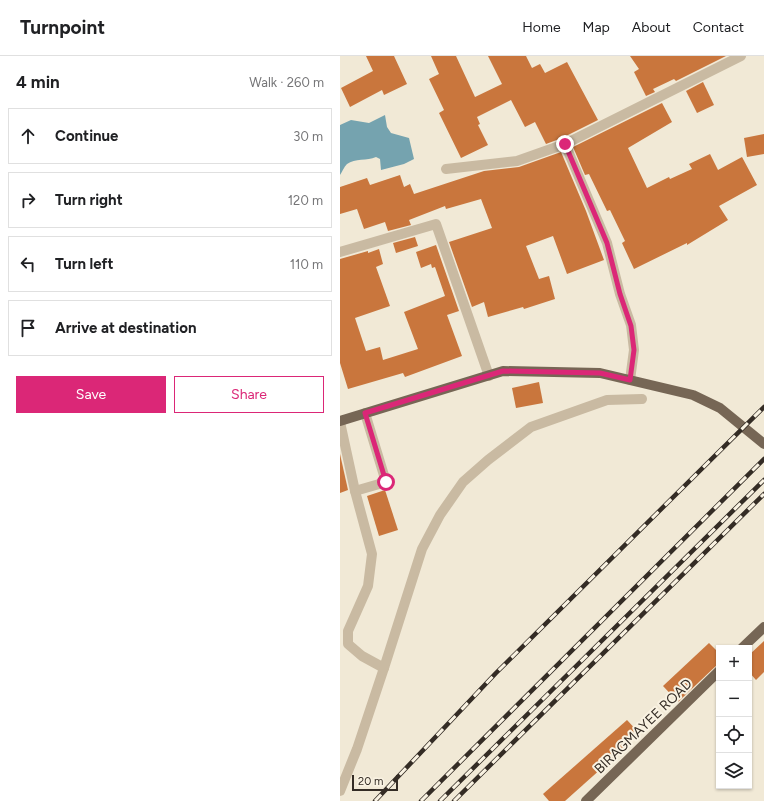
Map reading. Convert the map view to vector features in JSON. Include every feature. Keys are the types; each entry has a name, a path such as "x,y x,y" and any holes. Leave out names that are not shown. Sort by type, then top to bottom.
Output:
{"main road":[{"path":"340,422 503,371 600,373 693,395 700,398 720,408 764,444"},
{"path":"745,645 764,627"},
{"name":"BIRAGMAYEE ROAD","path":"586,801 716,674"}],"street":[{"path":"446,169 517,161 565,144 741,56"},
{"path":"565,144 607,243 620,294 631,326 634,350 630,380"},
{"path":"340,252 436,224 489,376"},
{"path":"340,791 357,749 422,549 440,515 463,482 488,460 531,427 607,400 642,399"},
{"path":"355,491 386,482 365,413"},
{"path":"340,422 355,491 372,554 368,586 348,631 348,644 362,656 384,668"}],"water":[{"path":"385,115 387,127 391,133 409,138 414,159 404,164 381,170 380,159 376,157 354,161 347,164 340,175 340,125 351,120 369,123"}],"building":[{"path":"366,56 394,56 407,84 384,95 382,90 350,107 341,88 373,71"},
{"path":"431,56 456,56 475,97 502,84 488,56 526,56 532,68 540,64 545,73 567,62 598,120 562,138 546,144 535,122 525,127 511,100 477,117 480,124 478,125 488,145 461,158 439,113 444,110 429,79 439,74"},
{"path":"630,56 726,56 676,81 674,79 653,89 655,92 646,96 634,72 639,69"},
{"path":"703,82 714,105 697,113 686,91"},
{"path":"662,103 672,122 628,148 647,188 669,177 670,179 692,169 689,164 710,154 718,170 742,157 757,185 719,206 728,220 687,245 687,243 634,269 622,243 625,241 610,210 607,211 589,174 585,175 573,147"},
{"path":"764,134 764,154 747,157 744,138"},
{"path":"561,152 586,211 604,260 567,274 553,236 526,246 539,279 549,276 555,299 524,309 523,307 488,317 484,302 472,307 449,242 492,228 481,199 446,209 445,206 409,220 411,225 388,231 385,222 364,229 357,209 340,214 340,187 367,178 370,185 400,175 404,187 410,184 414,194 484,171 519,167"},
{"path":"415,237 418,246 396,253 393,243"},
{"path":"436,245 459,311 447,315 462,356 405,377 403,373 348,389 340,363 340,259 379,249 383,264 376,267 390,306 355,318 366,351 380,347 383,360 418,349 404,312 445,296 435,267 432,268 431,264 421,268 416,252"},
{"path":"539,382 543,403 516,408 512,388"},
{"path":"340,454 348,490 340,493"},
{"path":"385,490 398,530 379,536 367,496"},
{"path":"764,641 764,672 756,680 752,675 752,652"},
{"path":"709,643 716,650 716,666 678,702 663,686"},
{"path":"627,720 640,734 565,801 549,801 543,794"}],"railway":[{"path":"375,801 496,673 764,407"},
{"path":"421,801 764,459"},
{"path":"440,801 764,480"},
{"path":"454,801 764,494"}],"route":[{"path":"386,482 365,413 503,371 600,373 630,380 634,350 631,326 620,294 607,243 565,144"}]}
